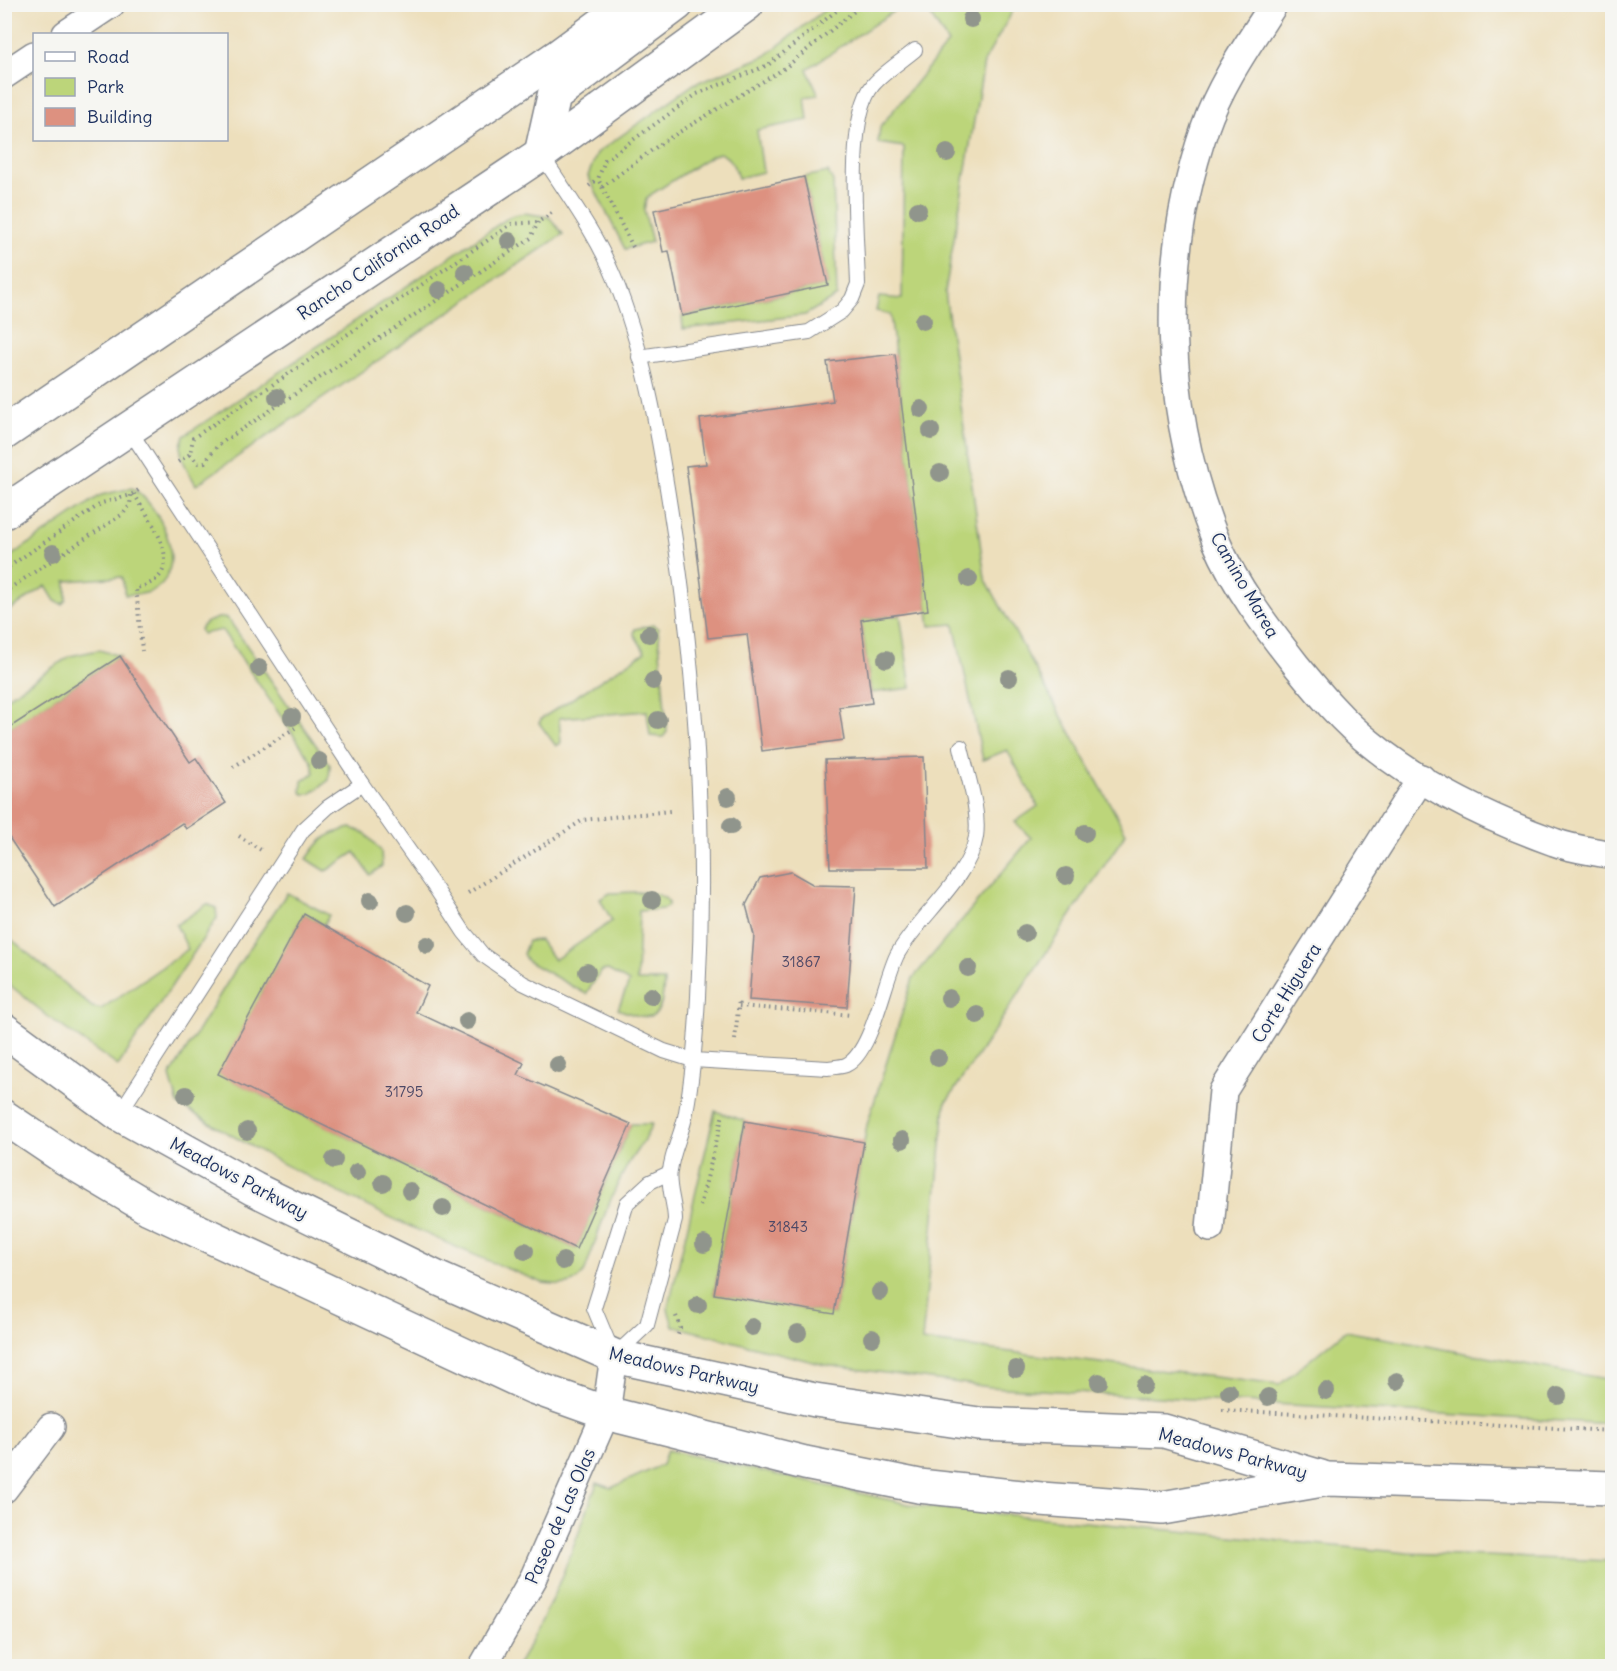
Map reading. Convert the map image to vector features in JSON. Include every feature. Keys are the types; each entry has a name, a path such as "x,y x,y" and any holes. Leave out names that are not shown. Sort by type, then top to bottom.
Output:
{"main road":[{"path":"4,433 557,57 630,4"},
{"path":"541,154 554,96 677,4"},
{"name":"Rancho California Road","path":"4,512 541,154 747,4"},
{"name":"Meadows Parkway","path":"13,1017 119,1114 254,1189 439,1279 614,1356 815,1400 979,1424 1164,1431 1328,1479"},
{"name":"Meadows Parkway","path":"4,1117 65,1158 149,1208 532,1388 606,1413 806,1463 919,1486 1041,1499 1162,1508 1328,1479 1612,1488"}],"street":[{"path":"68,33 111,4"},
{"name":"Camino Marea","path":"1274,4 1240,57 1206,126 1182,212 1173,301 1175,379 1188,460 1217,543 1263,624 1327,704 1371,745 1421,778 1482,812 1556,843 1612,855"},
{"path":"4,75 33,56"},
{"name":"Corte Higuera","path":"1210,1228 1223,1091 1421,778"},
{"name":"Paseo de Las Olas","path":"483,1666 534,1578 606,1413 614,1356"},
{"path":"4,1490 51,1427"}],"lane":[{"path":"639,357 809,332 825,324 842,311 852,299 858,284 855,136 864,103 872,86 915,50"},
{"path":"541,154 603,255 615,279 639,357 659,440 672,522 696,712 702,880 698,999 686,1114 669,1173 675,1202 675,1220 647,1325 614,1356 594,1308 627,1203 650,1182 669,1173"},
{"path":"128,428 362,784 464,932 483,955 499,968 544,994 641,1042 693,1060 828,1068 846,1064 860,1054 888,973 903,943 949,888 976,838 976,815 961,747"},
{"path":"119,1114 303,830 328,807 362,784"}],"path":[{"path":"4,570 102,503 132,494 190,454 194,438 512,224 538,222 571,201 598,179 605,160 697,94 768,65 845,4"},
{"path":"602,187 663,142 785,68 863,4"},
{"path":"598,179 633,247"},
{"path":"190,454 198,463 205,462 218,445 531,238 538,222"},
{"path":"4,592 123,514 130,505 132,494"},
{"path":"132,494 163,541 166,555 158,578 150,585 136,588 142,651"},
{"path":"233,767 295,728"},
{"path":"468,893 583,820 670,811"},
{"path":"4,990 13,1017"},
{"path":"739,1006 874,1018"},
{"path":"647,1325 688,1338"},
{"path":"1211,1409 1612,1431"}],"green space":[{"path":"831,5 903,5 807,69 819,95 805,97 808,120 757,130 763,172 738,178 730,160 720,153 711,156 650,195 646,200 644,210 652,242 625,249 588,176 597,153 694,84 765,56"},
{"path":"924,5 1016,5 984,62 945,292 985,578 1126,833 945,1104 922,1341 1279,1385 1345,1331 1612,1380 1612,1424 990,1387 825,1365 673,1326 668,1309 715,1111 745,1121 714,1294 834,1314 867,1125 913,978 1031,838 1015,822 1038,806 1007,750 983,760 954,624 930,626 890,314 876,311 879,297 902,299 904,147 878,143 880,127 948,43"},
{"path":"828,172 833,181 837,296 805,315 683,329 682,316 828,285 804,177"},
{"path":"524,213 549,217 563,234 196,485 181,455 184,436 511,216"},
{"path":"132,488 152,507 167,535 170,564 166,577 157,588 146,593 125,595 122,577 66,581 66,600 62,604 55,601 46,586 5,613 5,560 101,495"},
{"path":"900,615 911,688 871,693 861,620"},
{"path":"218,618 226,618 231,623 330,765 329,780 310,794 301,792 302,781 314,773 312,762 222,630 202,634 200,629 205,623"},
{"path":"653,625 658,628 667,732 663,737 650,736 647,711 559,718 561,743 556,746 539,723 542,718 645,652 634,634 635,629"},
{"path":"99,650 120,656 5,731 5,699 70,656"},
{"path":"351,828 365,833 381,851 382,866 370,875 355,852 326,871 307,859 325,838"},
{"path":"287,893 329,915 324,925 304,914 219,1074 576,1249 631,1124 652,1124 620,1180 603,1219 585,1271 576,1280 561,1285 543,1283 449,1244 311,1179 178,1104 170,1076 237,967"},
{"path":"610,893 656,894 668,901 668,906 663,909 639,911 637,981 664,981 658,1011 647,1017 618,1009 629,982 608,970 601,971 586,994 527,961 523,954 528,941 540,940 554,960 612,921 600,899"},
{"path":"207,904 216,908 217,918 118,1066 50,1018 5,981 5,934 92,1007 101,1009 188,949 176,925"},
{"path":"667,1450 917,1506 1408,1553 1612,1561 1612,1666 517,1666 552,1600 597,1483 611,1488 662,1465"}],"building":[{"path":"804,177 828,285 682,316 669,251 663,252 654,210"},
{"path":"895,354 928,610 861,620 872,703 839,707 844,740 762,751 747,634 708,638 686,466 706,464 700,419 833,401 827,362"},
{"path":"120,656 190,762 196,758 226,803 186,829 182,823 55,907 4,830 4,731"},
{"path":"924,757 928,868 830,868 825,760"},
{"path":"791,872 814,885 856,886 847,1007 749,1000 754,935 746,905 760,878"},
{"path":"304,914 428,986 416,1012 524,1063 518,1075 631,1124 576,1249 218,1074"},
{"path":"745,1121 864,1142 834,1314 714,1294"}]}
